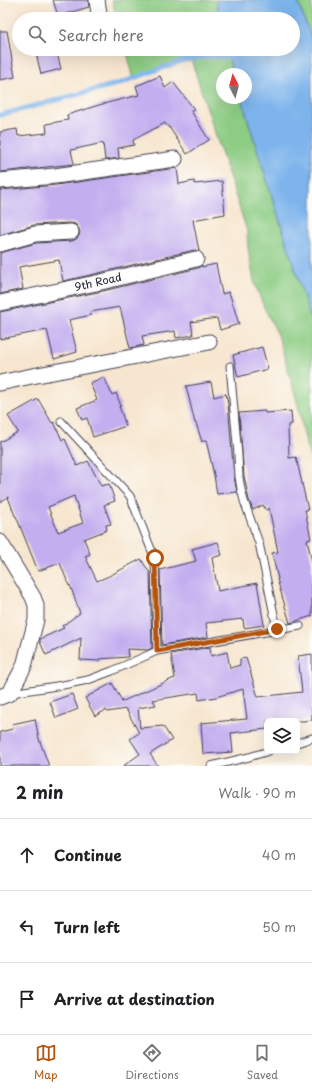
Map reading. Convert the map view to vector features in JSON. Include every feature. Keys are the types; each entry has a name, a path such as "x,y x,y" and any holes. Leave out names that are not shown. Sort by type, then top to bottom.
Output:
{"street":[{"path":"97,0 99,12"},
{"path":"0,181 55,176 175,159"},
{"path":"0,244 35,234 71,232"},
{"name":"9th Road","path":"0,303 101,282 196,259"},
{"path":"0,383 27,376 209,342"},
{"path":"0,542 33,597 36,605 36,620 24,666 5,695"}],"lane":[{"path":"230,366 241,489 259,543 277,629"},
{"path":"61,421 130,496 155,558 157,651"},
{"path":"5,695 88,680 157,651 300,626"},
{"path":"300,742 312,738"},
{"path":"211,766 264,752"}],"green space":[{"path":"112,0 216,0 219,12 115,12"},
{"path":"297,0 312,0 312,40"},
{"path":"128,56 228,56 231,68 216,68 216,104 243,104 312,323 312,462 307,449 298,405 278,335 263,305 254,281 248,249 247,231 191,59 184,60 134,79"}],"water":[{"path":"216,0 297,0 312,40 312,323 243,104 252,104 252,68 231,68 228,56 300,56 300,12 219,12"}],"building":[{"path":"53,0 88,0 89,7 72,12 57,12"},
{"path":"0,31 7,31 15,77 0,80"},
{"path":"37,56 58,56 61,69 41,74"},
{"path":"160,76 165,88 173,82 194,109 191,111 209,140 187,154 165,123 133,140 134,145 118,148 119,158 105,160 103,143 71,150 74,164 0,172 0,132 17,129 18,136 47,133 46,124 68,120 67,115 139,95 136,86"},
{"path":"177,168 179,184 194,181 195,184 222,181 225,214 193,220 199,251 194,250 63,281 59,260 19,267 23,289 0,294 0,253 36,243 72,241 79,236 80,232 75,224 70,223 34,225 0,235 0,190 56,185"},
{"path":"216,264 222,294 229,292 239,324 220,330 217,318 191,322 193,335 176,338 175,331 142,336 144,345 130,348 120,307 90,312 91,315 69,320 77,352 54,359 47,330 0,339 0,312 103,291 198,268 202,265 202,267"},
{"path":"262,347 268,369 238,377 233,355"},
{"path":"104,377 112,395 116,393 126,426 93,437 87,418 82,420 77,408 97,400 90,383"},
{"path":"211,382 214,397 226,394 234,477 237,492 217,494 206,440 202,442 195,423 186,386"},
{"path":"38,399 52,423 54,422 62,440 65,439 77,466 88,461 101,486 109,484 115,501 104,505 111,524 106,525 107,530 84,539 90,554 85,556 97,581 141,559 150,572 152,648 148,650 127,649 128,657 99,659 100,661 80,660 81,638 46,655 40,639 64,628 62,626 80,613 60,563 38,571 8,497 0,502 0,442 18,432 8,416","holes":["74,496 83,523 58,532 48,507"]},
{"path":"265,411 265,413 291,411 292,424 288,425 289,458 296,457 308,510 305,510 311,539 307,540 312,562 312,616 290,623 277,579 272,553 278,552 269,508 266,510 263,505 253,510 249,500 244,476 239,413"},
{"path":"218,542 222,555 212,558 218,591 257,583 264,625 244,628 243,619 206,623 208,637 162,645 160,570 196,561 192,549"},
{"path":"210,647 211,656 227,652 230,668 240,665 240,659 246,658 258,697 302,692 298,656 312,654 312,720 300,721 300,718 264,718 264,729 231,733 233,752 203,754 201,723 247,719 243,689 216,697 199,700 198,693 153,700 156,705 138,708 140,728 163,726 172,740 150,754 158,766 123,766 140,754 130,739 139,733 126,709 107,712 106,710 95,716 85,698 112,683 122,701 121,702 175,678 171,654"},
{"path":"72,694 78,709 56,718 50,702"},
{"path":"35,719 39,739 49,766 0,766 0,732 13,729 12,724"}],"waterway":[{"path":"0,115 121,83 184,60 212,56 234,58"}],"route":[{"path":"155,558 157,651 277,629"}]}
